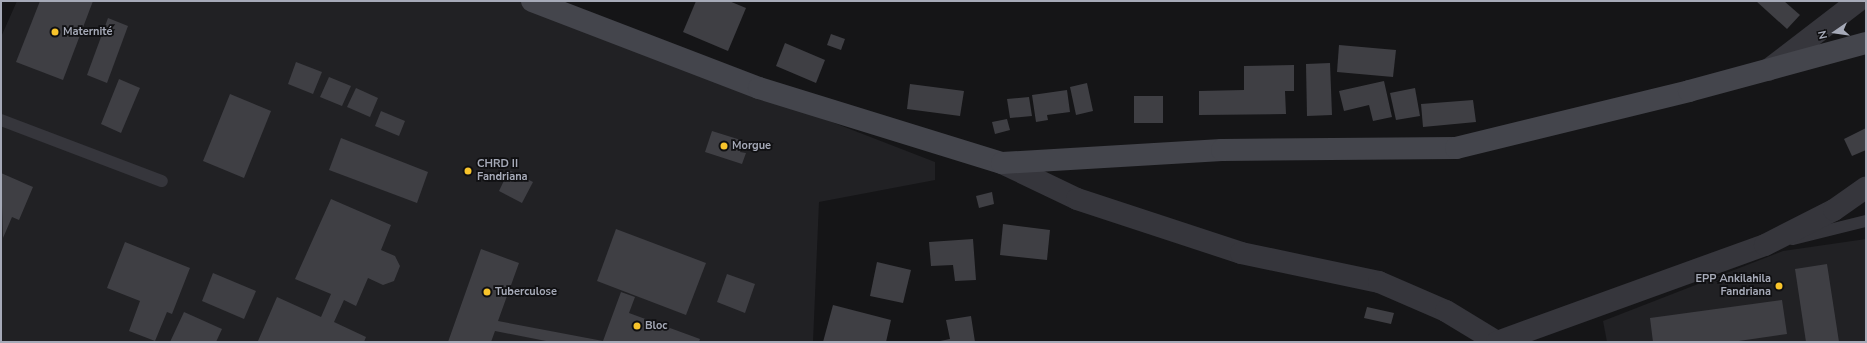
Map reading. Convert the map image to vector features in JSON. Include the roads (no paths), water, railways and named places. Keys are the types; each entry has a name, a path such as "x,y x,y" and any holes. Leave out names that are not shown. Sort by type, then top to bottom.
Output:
{"street":[{"path":"532,1 759,88 1002,163 1077,199 1241,253 1379,282 1446,312 1497,342 1765,245 1834,210 1866,188"},
{"path":"1768,70 1858,1"},
{"path":"1002,163 1222,150 1456,148 1768,70 1866,43"}],"lane":[{"path":"1,120 162,181"},
{"path":"1765,245 1866,221"}],"place":[{"name":"Maternité","path":"55,32"},
{"name":"Morgue","path":"724,146"},
{"name":"CHRD II Fandriana","path":"468,171"},
{"name":"EPP Ankilahila Fandriana","path":"1779,286"},
{"name":"Tuberculose","path":"487,292"},
{"name":"Bloc","path":"637,326"}]}
